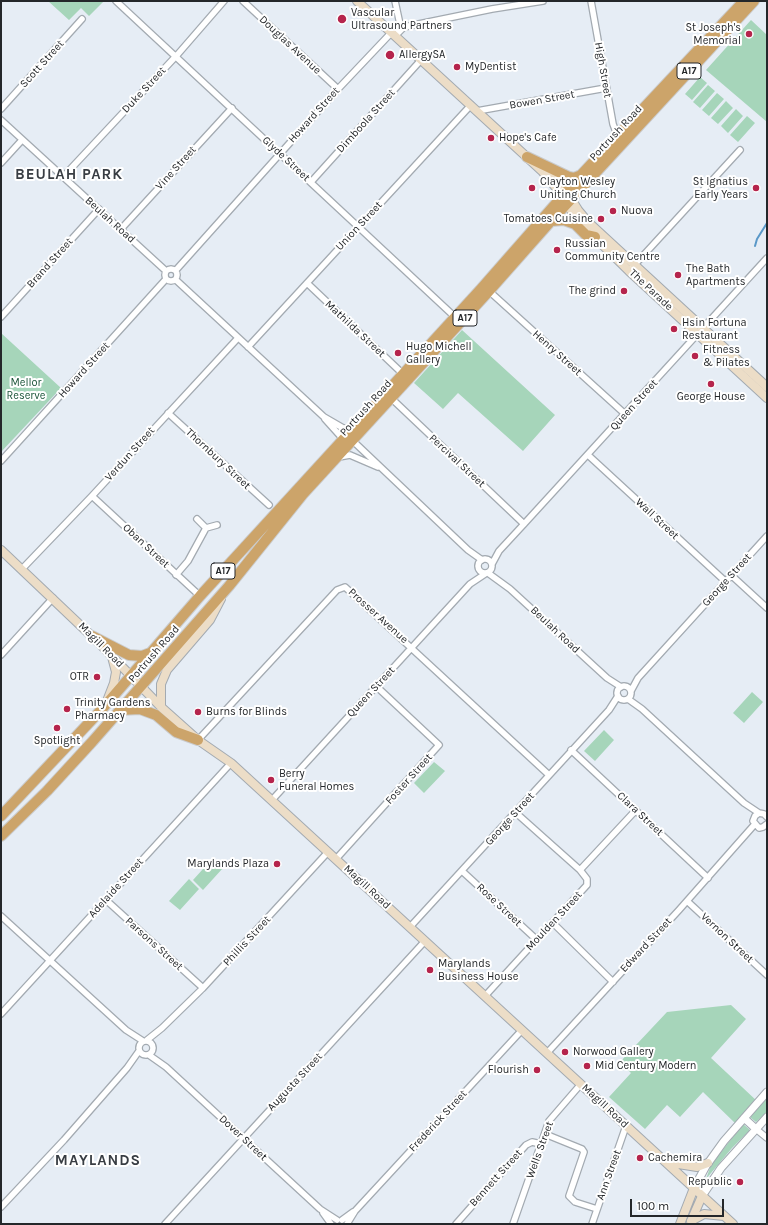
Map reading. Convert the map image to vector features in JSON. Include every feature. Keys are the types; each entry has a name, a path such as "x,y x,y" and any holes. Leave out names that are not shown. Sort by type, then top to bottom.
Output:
{"highway":[{"name":"Portrush Road","path":"1,816 106,705 200,596 296,490 354,434 381,404 390,400 551,221 581,175 621,139 744,1"},
{"name":"Portrush Road","path":"1,836 47,791 229,586 303,494 338,457 348,440 353,427 621,139 754,1"},
{"path":"527,157 569,177 574,178 581,175"},
{"path":"551,221 564,220 575,224 586,235 595,237"},
{"path":"92,636 129,655 142,656 151,652"},
{"path":"120,710 140,709 156,716 176,732 198,740"}],"main road":[{"name":"The Parade","path":"357,1 542,171 614,251 700,331 767,398"},
{"name":"The Parade","path":"567,197 578,221 595,237 614,251"},
{"name":"The Parade","path":"700,331 767,387"},
{"name":"Magill Road","path":"1,550 111,654 161,707 198,740 231,763 272,800 733,1224"},
{"path":"161,707 161,684 167,670 210,620 229,586"},
{"path":"106,705 114,683 116,672 111,654"},
{"path":"665,1162 697,1167 708,1163"},
{"path":"680,1224 694,1188"},
{"path":"691,1222 702,1196"},
{"path":"691,1222 704,1214 725,1216"}],"street":[{"name":"Glyde Street","path":"116,1 455,317"},
{"name":"Duke Street","path":"63,177 175,57 224,1"},
{"name":"Douglas Avenue","path":"243,1 338,89"},
{"path":"395,1 401,29 492,9 543,1"},
{"name":"High Street","path":"591,1 612,124 621,139"},
{"name":"Scott Street","path":"1,109 82,19"},
{"name":"Howard Street","path":"176,270 338,89 393,34 401,29"},
{"name":"Dimboola Street","path":"311,182 421,60"},
{"name":"Bowen Street","path":"474,108 606,88"},
{"name":"Vine Street","path":"121,229 232,108"},
{"name":"Union Street","path":"248,347 359,227 474,108"},
{"name":"Beulah Road","path":"1,120 166,271"},
{"path":"1,163 22,140"},
{"path":"632,268 740,150"},
{"name":"Brand Street","path":"1,317 99,210"},
{"name":"Queen Street","path":"272,800 767,258"},
{"path":"172,268 176,270 178,274 176,280 170,281 166,279 166,271 172,268"},
{"name":"Howard Street","path":"1,461 166,279"},
{"name":"Beulah Road","path":"176,280 324,417 331,427 374,459 378,467"},
{"name":"Mathilda Street","path":"307,283 403,374"},
{"name":"Henry Street","path":"489,291 625,414"},
{"name":"Verdun Street","path":"22,569 92,496 238,338"},
{"name":"Percival Street","path":"390,400 524,524"},
{"name":"Thornbury Street","path":"168,413 269,505"},
{"name":"Beulah Road","path":"324,417 343,428 353,427"},
{"name":"Beulah Road","path":"338,457 350,455 378,467 744,804 762,814"},
{"name":"Wall Street","path":"588,455 726,582"},
{"name":"Oban Street","path":"92,496 200,596"},
{"path":"196,519 206,528"},
{"path":"176,575 188,561 206,528 217,525"},
{"name":"George Street","path":"410,927 767,536"},
{"path":"731,575 767,608"},
{"name":"Prosser Avenue","path":"198,740 339,588 347,588 549,775"},
{"path":"1,655 53,598"},
{"name":"Foster Street","path":"336,859 439,745 376,686"},
{"name":"Clara Street","path":"572,750 708,878"},
{"name":"Adelaide Street","path":"1,1014 231,763"},
{"path":"516,812 580,870 636,810"},
{"path":"762,814 762,826"},
{"name":"Edward Street","path":"547,1053 745,837 762,826"},
{"name":"Phillis Street","path":"144,1051 145,1041 162,1028 203,988 328,852"},
{"name":"Moulden Street","path":"485,996 587,885 587,879 580,870"},
{"name":"Rose Street","path":"462,871 537,940"},
{"name":"Parsons Street","path":"106,900 203,988"},
{"name":"Vernon Street","path":"687,901 767,975"},
{"name":"Dover Street","path":"1,916 126,1030 144,1051 166,1067 320,1209 339,1223"},
{"path":"553,923 613,982"},
{"name":"Augusta Street","path":"165,1224 425,941"},
{"name":"Phillis Street","path":"152,1044 162,1028"},
{"name":"Dover Street","path":"126,1030 152,1044"},
{"name":"Frederick Street","path":"339,1223 355,1212 522,1030"},
{"path":"1,1207 64,1140 126,1068 152,1044"},
{"name":"Wells Street","path":"513,1224 551,1117 581,1084"},
{"path":"694,1188 708,1163 767,1092"},
{"path":"702,1196 721,1168 767,1117"},
{"path":"744,1118 767,1138"},
{"name":"Ann Street","path":"592,1224 626,1126"},
{"path":"545,1134 582,1149 584,1152 569,1196 574,1202 597,1209"},
{"name":"Bennett Street","path":"456,1224 526,1145 532,1142 542,1144"}],"green space":[{"path":"48,1 104,1 89,16 81,8 69,20"},
{"name":"St Joseph's Memorial","path":"751,20 767,35 767,122 706,70"},
{"path":"700,77 707,83 692,100 685,94"},
{"path":"708,85 715,91 700,108 693,102"},
{"path":"717,93 724,99 709,116 702,110"},
{"path":"726,101 733,108 718,124 711,118"},
{"path":"736,109 743,116 728,133 721,126"},
{"path":"747,116 755,123 738,142 730,135"},
{"path":"462,330 555,415 523,451 458,393 443,409 414,383"},
{"name":"Mellor Reserve","path":"1,333 61,388 1,452"},
{"path":"752,692 763,702 744,723 733,713"},
{"path":"604,730 614,740 595,761 584,751"},
{"path":"434,762 445,771 424,793 414,783"},
{"path":"213,858 223,868 203,890 193,880"},
{"path":"189,879 199,889 180,910 169,901"},
{"path":"731,1005 746,1019 711,1058 758,1102 737,1125 703,1092 680,1117 667,1105 645,1129 609,1097 631,1073 620,1062 667,1012"},
{"path":"767,1098 767,1112 756,1122 751,1118 751,1115"},
{"path":"743,1124 749,1129 749,1131 732,1148 706,1179 711,1165"}],"waterway":[{"path":"755,246 757,239 767,223"}],"place":[{"name":"Vascular Ultrasound Partners","path":"342,19"},
{"name":"St Joseph's Memorial","path":"749,34"},
{"name":"AllergySA","path":"390,55"},
{"name":"MyDentist","path":"457,67"},
{"name":"Hope's Cafe","path":"491,138"},
{"name":"Clayton Wesley Uniting Church","path":"532,188"},
{"name":"St Ignatius Early Years","path":"756,188"},
{"name":"Nuova","path":"613,211"},
{"name":"Tomatoes Cuisine","path":"601,219"},
{"name":"Russian Community Centre","path":"557,250"},
{"name":"The Bath Apartments","path":"678,275"},
{"name":"The grind","path":"624,291"},
{"name":"Hsin Fortuna Restaurant","path":"674,329"},
{"name":"Hugo Michell Gallery","path":"398,353"},
{"name":"Fitness & Pilates","path":"695,356"},
{"name":"George House","path":"711,384"},
{"name":"OTR","path":"97,677"},
{"name":"Trinity Gardens Pharmacy","path":"67,709"},
{"name":"Burns for Blinds","path":"198,712"},
{"name":"Spotlight","path":"57,728"},
{"name":"Berry Funeral Homes","path":"271,780"},
{"name":"Marylands Plaza","path":"277,864"},
{"name":"Marylands Business House","path":"430,970"},
{"name":"Norwood Gallery","path":"565,1052"},
{"name":"Mid Century Modern","path":"587,1066"},
{"name":"Flourish","path":"537,1070"},
{"name":"Cachemira","path":"640,1158"},
{"name":"Republic","path":"740,1182"}],"district":[{"name":"BEULAH PARK","path":"69,175"},
{"name":"MAYLANDS","path":"98,1161"}]}
